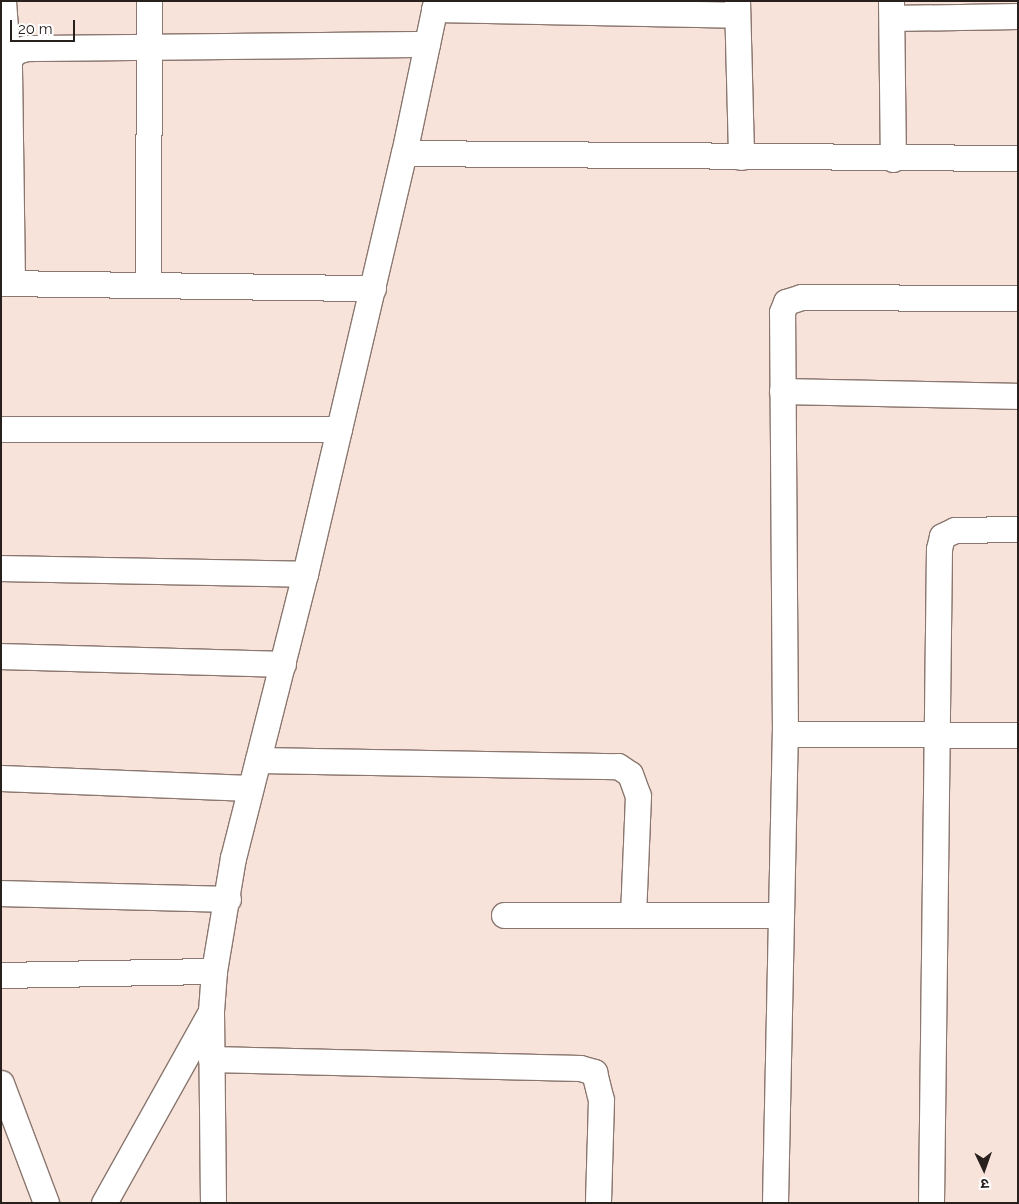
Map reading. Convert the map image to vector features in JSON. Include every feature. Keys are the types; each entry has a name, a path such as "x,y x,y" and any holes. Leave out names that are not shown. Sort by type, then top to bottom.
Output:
{"street":[{"path":"3,1 6,40 14,52"},
{"path":"148,282 149,1"},
{"path":"212,1203 211,1011 214,971 250,788 283,664 373,288 435,5 737,8 741,158"},
{"path":"893,159 892,10 1018,16"},
{"path":"373,288 148,282 6,283 9,62 14,52 26,48 427,44"},
{"path":"404,153 741,158 1018,158"},
{"path":"775,1203 779,914 785,734 782,312 786,302 801,297 1018,298"},
{"path":"782,391 1018,396"},
{"path":"1,429 339,429"},
{"path":"931,1203 934,735 939,549 942,536 955,530 1018,529"},
{"path":"1,568 305,574"},
{"path":"1,656 283,664"},
{"path":"785,734 1018,735"},
{"path":"258,760 618,766 630,774 638,796 633,915"},
{"path":"1,778 250,788"},
{"path":"1,893 228,899"},
{"path":"504,915 779,914"},
{"path":"1,975 214,971"},
{"path":"104,1203 211,1011"},
{"path":"211,1059 580,1068 594,1072 601,1100 598,1203"},
{"path":"1,1083 40,1198"}]}
